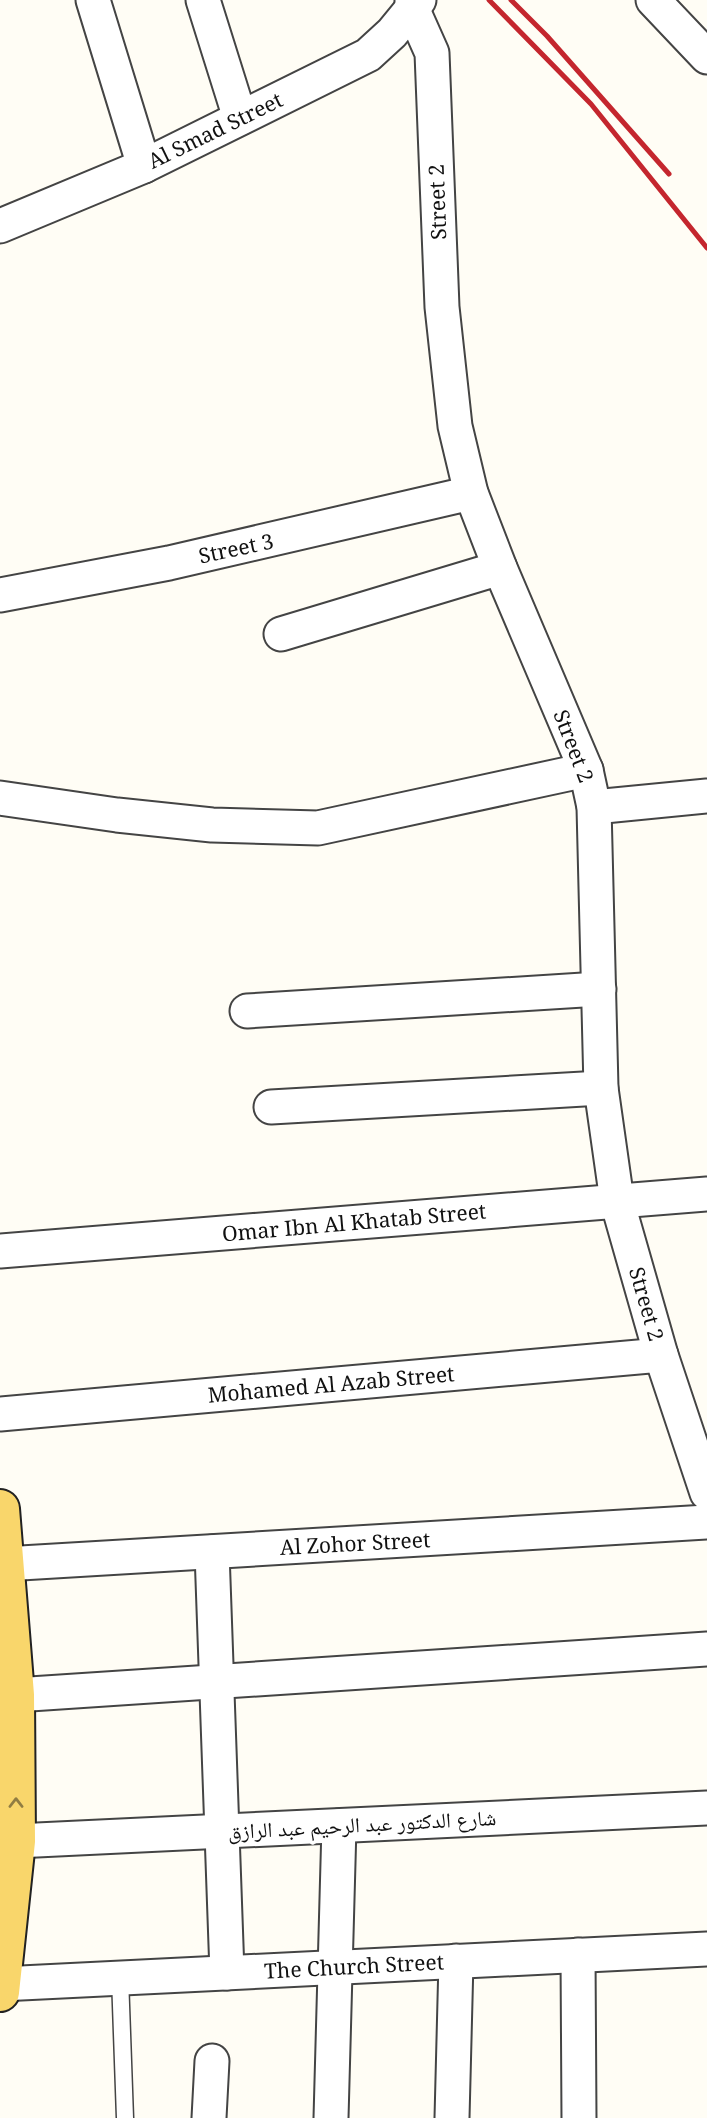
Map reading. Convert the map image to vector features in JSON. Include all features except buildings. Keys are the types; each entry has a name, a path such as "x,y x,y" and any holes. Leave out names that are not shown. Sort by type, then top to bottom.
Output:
{"main road":[{"path":"0,1509 15,1695 16,1841 1,1988"}],"street":[{"path":"93,0 144,166"},
{"path":"203,0 240,118"},
{"path":"653,0 704,50"},
{"name":"Al Smad Street","path":"0,226 144,166 368,55 392,33 415,3"},
{"name":"Street 2","path":"415,3 432,53 442,307 455,426 471,493 586,770 594,807 601,1088 617,1201 661,1355 707,1493"},
{"name":"Street 3","path":"0,595 169,563 471,493"},
{"path":"281,634 500,568"},
{"path":"0,798 212,825 318,828 586,770"},
{"path":"594,807 707,796"},
{"path":"247,1011 600,989"},
{"path":"271,1107 601,1088"},
{"name":"Omar Ibn Al Khatab Street","path":"0,1251 707,1194"},
{"name":"Mohamed Al Azab Street","path":"0,1414 661,1355"},
{"name":"Al Zohor Street","path":"4,1564 707,1522"},
{"path":"212,1552 227,1973"},
{"path":"15,1695 707,1649"},
{"name":"شارع الدكتور عبد الرحيم عبد الرازق","path":"16,1841 707,1808"},
{"path":"331,2118 339,1826"},
{"name":"The Church Street","path":"1,1988 120,1977 707,1949"},
{"path":"578,1955 579,2118"},
{"path":"452,2118 456,1961"},
{"path":"209,2118 212,2061"}],"lane":[{"path":"120,1977 125,2118"}],"railway":[{"path":"489,0 591,104 707,248"},
{"path":"511,0 547,36 669,174"}]}
